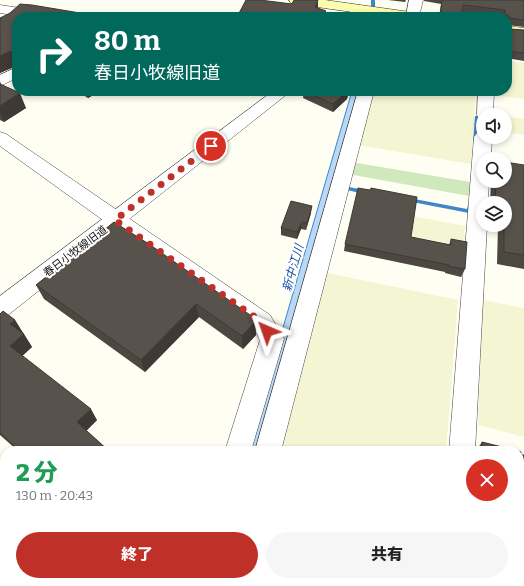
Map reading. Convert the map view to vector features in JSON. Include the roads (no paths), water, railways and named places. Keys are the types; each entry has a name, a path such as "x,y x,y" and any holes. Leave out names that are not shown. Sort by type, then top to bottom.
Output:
{"main road":[{"path":"296,0 359,12"},
{"path":"512,31 524,32"}],"street":[{"path":"415,12 416,0"},
{"path":"0,9 20,12"},
{"path":"0,81 12,75"},
{"name":"春日小牧線旧道","path":"0,308 276,96"},
{"path":"269,446 365,96"},
{"path":"485,108 486,96"},
{"path":"0,138 262,322 272,339 240,446"},
{"path":"462,446 483,144"}],"water":[{"path":"351,96 358,96 259,446 248,446"}],"waterway":[{"name":"新中江川","path":"373,0 373,12"},
{"path":"475,143 476,130"},
{"path":"349,189 364,192"},
{"path":"409,200 469,211 470,206"}]}
